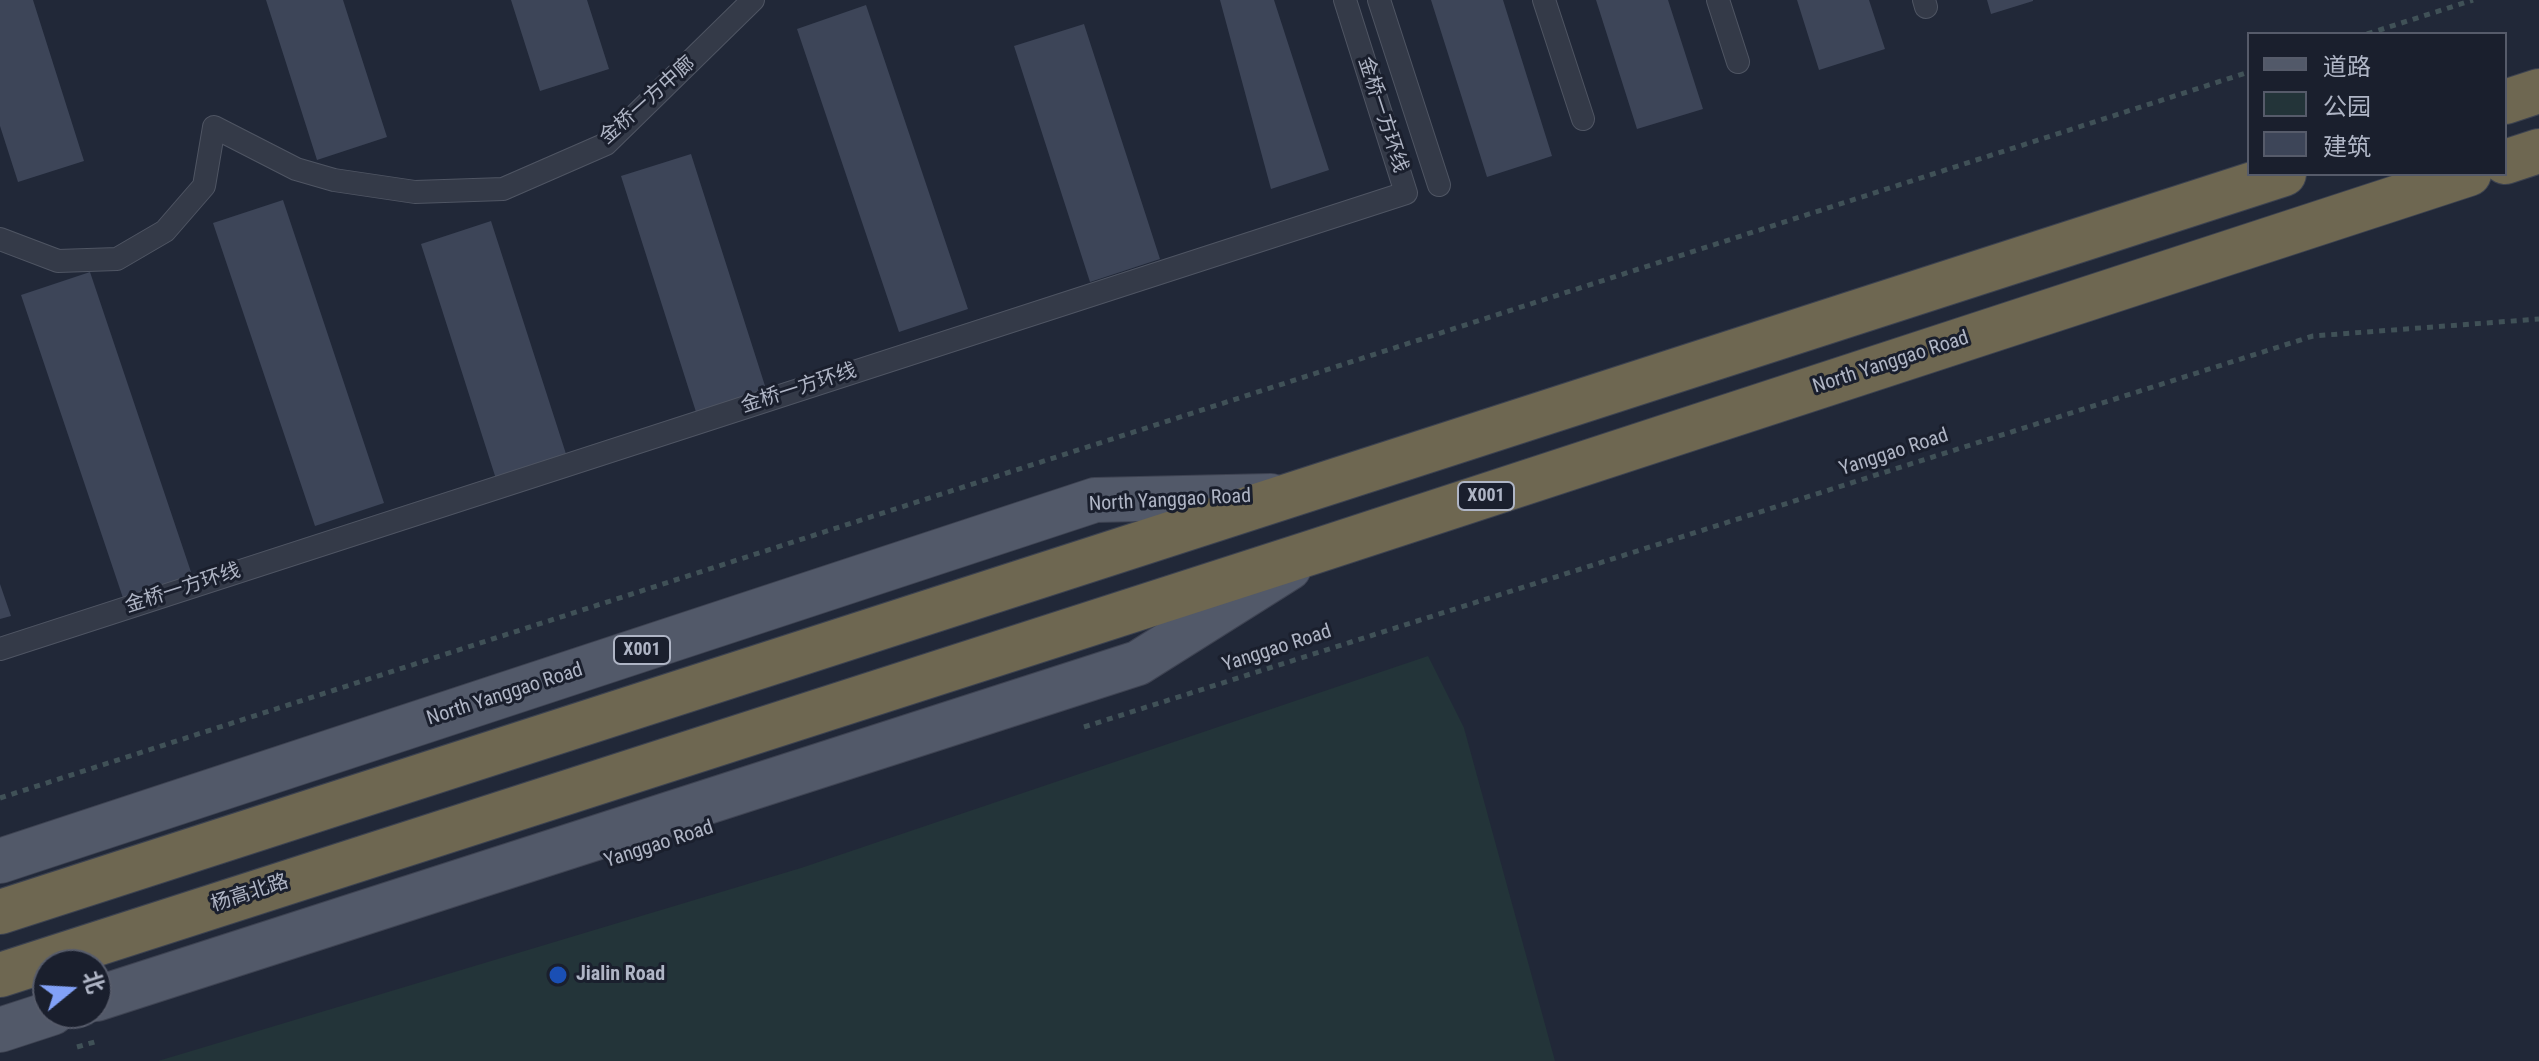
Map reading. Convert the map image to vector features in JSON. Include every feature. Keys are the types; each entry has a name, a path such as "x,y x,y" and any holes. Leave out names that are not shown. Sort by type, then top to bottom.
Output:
{"highway":[{"path":"2507,101 2539,91"},
{"path":"2507,163 2539,151"},
{"name":"North Yanggao Road","path":"0,912 2278,176"},
{"name":"North Yanggao Road","path":"500,813 1313,552 2463,176"},
{"name":"杨高北路","path":"0,975 500,813"}],"main road":[{"path":"2507,95 2539,78"},
{"path":"2507,164 2539,160"},
{"name":"North Yanggao Road","path":"0,861 1095,500 1293,495"},
{"name":"North Yanggao Road","path":"112,1015 1138,663 1313,552"},
{"path":"0,1030 58,1032"}],"lane":[{"name":"金桥一方中廊","path":"0,239 58,261 117,259 165,231 204,186 214,127 296,169 334,180 415,192 503,189 606,144 753,0"},
{"name":"金桥一方环线","path":"0,649 1406,193 1345,0"},
{"path":"1379,0 1439,185"},
{"path":"1544,0 1583,119"},
{"path":"1718,0 1738,62"}],"path":[{"path":"2373,32 2473,0"},
{"path":"0,798 2247,73"},
{"name":"Yanggao Road","path":"1082,728 2313,336 2539,319"}],"green space":[{"path":"1428,656 1464,728 1555,1061 158,1061 801,868"}],"building":[{"path":"0,0 33,0 84,161 18,182 0,126"},
{"path":"266,0 343,0 387,137 317,160"},
{"path":"511,0 587,0 609,69 540,91"},
{"path":"1220,0 1274,0 1329,170 1271,189"},
{"path":"1431,0 1503,0 1552,156 1487,177"},
{"path":"1596,0 1668,0 1703,109 1637,129"},
{"path":"1797,0 1869,0 1885,49 1819,70"},
{"path":"1987,0 2033,0 2033,1 1991,14"},
{"path":"866,5 968,309 899,332 797,29"},
{"path":"1084,24 1160,259 1090,282 1014,46"},
{"path":"691,154 766,389 696,412 621,176"},
{"path":"283,200 384,503 315,526 213,223"},
{"path":"491,221 567,457 496,479 421,244"},
{"path":"90,272 192,575 123,598 21,295"},
{"path":"0,584 11,616 0,619"}],"place":[{"name":"Jialin Road","path":"558,975"}]}
